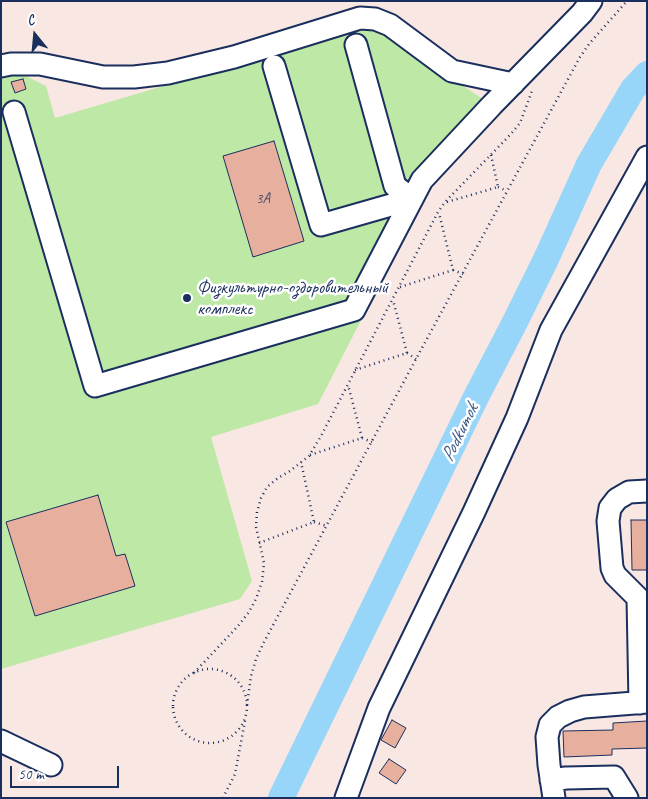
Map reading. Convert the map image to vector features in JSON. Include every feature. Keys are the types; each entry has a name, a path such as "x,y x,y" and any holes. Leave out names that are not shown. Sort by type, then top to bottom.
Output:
{"lane":[{"path":"14,112 95,386 354,310 422,180 582,13 591,1"},
{"path":"1,66 40,64 103,77 134,77 168,73 234,57 360,18 375,19 390,25 452,71 513,84"},
{"path":"356,45 395,186 412,199"},
{"path":"274,66 321,225 412,199"},
{"path":"346,798 379,708 474,512 517,418 551,330 647,157"},
{"path":"552,789 547,736 550,725 558,717 584,707 643,702 643,626 638,598 615,575 612,568 608,521 610,508 617,499 629,492 647,491"},
{"path":"1,741 51,765"},
{"path":"552,789 566,778 614,777 628,798"}],"path":[{"path":"224,798 235,774 251,676 256,659 580,57 627,1"},
{"path":"309,456 444,202 520,124 534,88"},
{"path":"490,155 498,187"},
{"path":"444,202 498,187 507,191"},
{"path":"438,212 453,270"},
{"path":"399,287 453,270 463,274"},
{"path":"393,299 407,353 416,359"},
{"path":"355,370 407,353"},
{"path":"348,384 362,438"},
{"path":"245,717 240,728 231,737 220,742 208,743 196,740 186,734 176,719 173,701 177,689 184,680 194,673 238,626 256,599 262,582 264,563 256,527 257,512 261,498 267,487 309,456 362,438 372,442"},
{"path":"301,462 314,522"},
{"path":"259,543 314,522 327,526"},
{"path":"194,673 206,669 218,670 230,675 239,683 245,693 247,705"}],"green space":[{"name":"Физкультурно-оздоровительный комплекс","path":"370,25 483,99 500,115 427,192 318,404 211,437 252,581 240,599 1,669 1,79 20,73 46,86 55,118"}],"building":[{"path":"23,79 26,89 15,93 11,82"},
{"path":"274,141 304,241 253,257 223,156"},
{"path":"98,495 116,556 125,554 135,586 35,616 6,522"},
{"path":"631,520 647,520 647,570 632,570"},
{"path":"392,720 406,728 395,748 381,740"},
{"path":"647,721 647,748 612,749 612,755 564,757 563,731 613,730 613,723"},
{"path":"389,759 406,770 396,784 379,773"}],"waterway":[{"name":"Podkumok","path":"281,798 476,397 547,257 589,164 633,89 647,74"}],"place":[{"name":"Физкультурно-оздоровительный комплекс","path":"187,298"}]}
